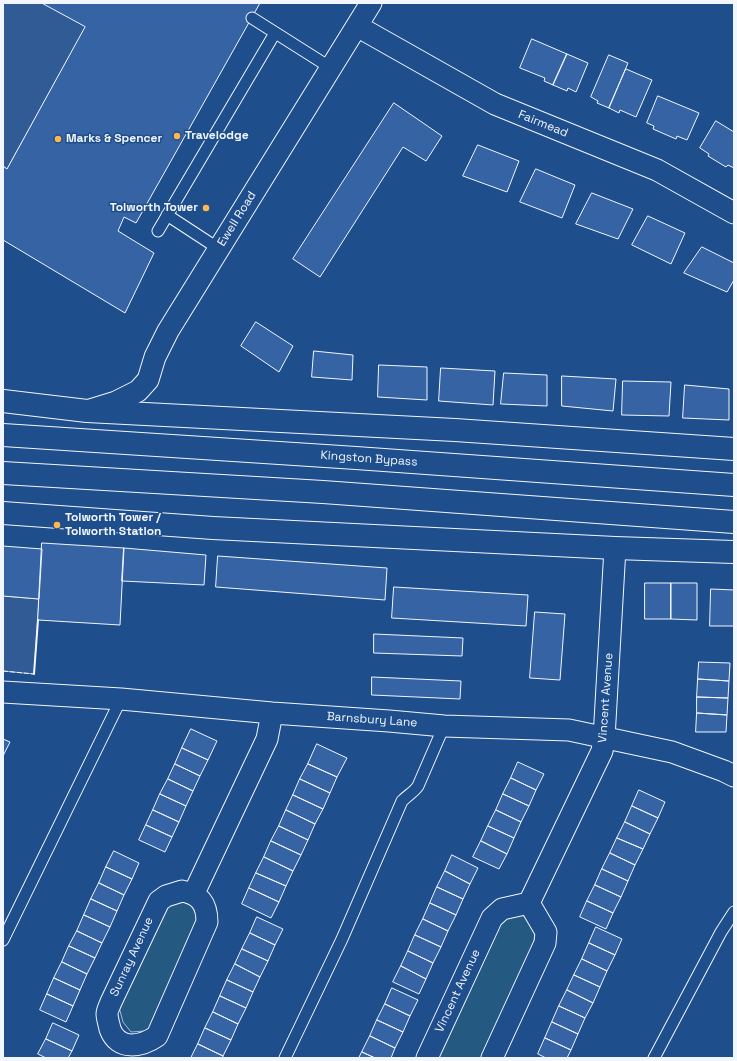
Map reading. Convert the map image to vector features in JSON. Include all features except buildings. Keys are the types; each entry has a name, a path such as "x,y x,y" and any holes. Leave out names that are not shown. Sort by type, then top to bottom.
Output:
{"highway":[{"path":"3,401 87,411 455,430 734,449"},
{"name":"Kingston Bypass","path":"3,435 734,485"},
{"path":"3,473 323,492 734,522"},
{"path":"3,513 213,528 614,548 734,552"}],"street":[{"name":"Ewell Road","path":"87,411 116,402 138,391 148,380 155,356 168,331 371,3"},
{"name":"Fairmead","path":"356,26 495,104 657,170 734,213"},
{"name":"Vincent Avenue","path":"427,1058 492,918 502,908 529,903 602,751 604,738 614,548"},
{"name":"Barnsbury Lane","path":"3,692 121,698 272,713 444,726 569,730 672,752 734,776"},
{"path":"194,893 267,739 272,713"},
{"name":"Sunray Avenue","path":"182,891 194,893 200,899 207,912 207,922 157,1036 142,1044 120,1051 109,1024 107,1013 111,1002 159,901 166,896 182,891"},
{"path":"492,1058 544,943 546,932 529,903"}],"lane":[{"path":"252,18 331,68"},
{"path":"158,230 274,33"},
{"path":"167,215 219,249"},
{"path":"3,940 121,698"},
{"path":"285,1058 342,939 402,800 418,786 444,726"},
{"path":"654,1058 721,932 734,912"}],"shaded area":[{"path":"3,3 198,3 69,57 7,169 3,166"},
{"path":"3,596 39,599 34,674 3,671"},
{"path":"189,900 197,911 199,925 154,1026 145,1031 131,1032 123,1022 119,1007 167,909 175,901"},
{"path":"514,913 528,917 535,929 534,944 484,1058 437,1058 501,922"}],"fence":[{"path":"3,671 34,674"}],"wall":[{"path":"34,674 38,620"}],"place":[{"name":"Travelodge","path":"177,136"},
{"name":"Marks & Spencer","path":"58,139"},
{"name":"Tolworth Tower","path":"206,208"},
{"name":"Tolworth Tower / Tolworth Station","path":"57,525"}]}
